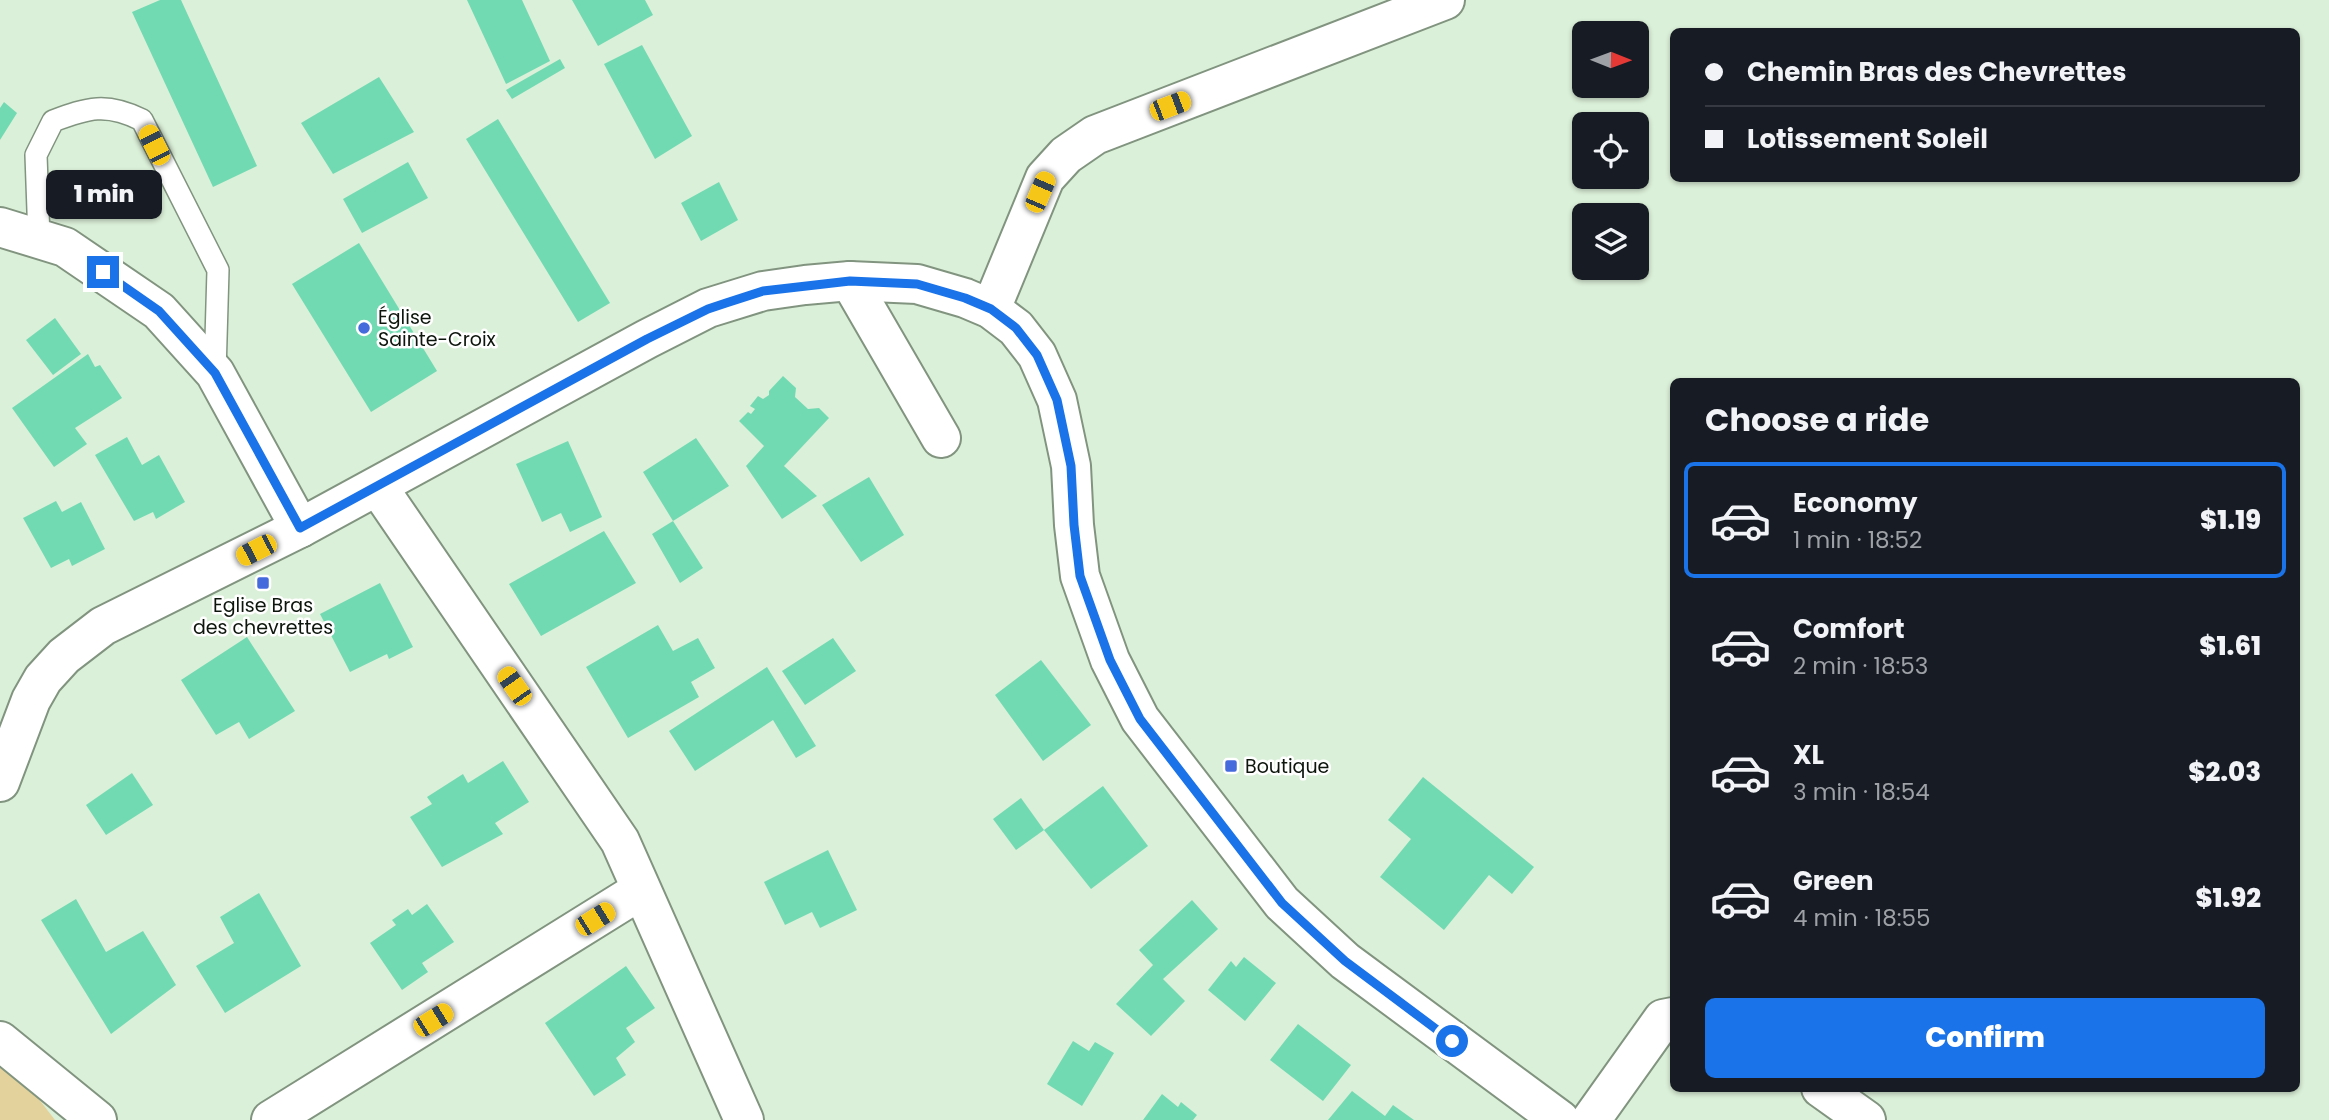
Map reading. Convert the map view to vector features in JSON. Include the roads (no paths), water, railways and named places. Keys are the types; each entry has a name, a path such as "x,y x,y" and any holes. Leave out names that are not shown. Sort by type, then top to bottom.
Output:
{"street":[{"path":"991,309 1045,178 1066,155 1095,135 1445,0"},
{"path":"0,227 65,247 159,311 215,373 300,528"},
{"path":"850,281 941,438"},
{"path":"0,782 31,701 43,678 74,647 103,626 300,528 647,339 708,309 763,291 850,281 917,284 991,309 1016,328 1037,355 1057,400 1071,466 1080,576 1110,660 1140,719 1282,903 1345,961 1560,1120"},
{"path":"378,487 620,841 744,1120"},
{"path":"271,1120 641,890"},
{"path":"1591,1120 1649,1035 1663,1019 1670,1018"},
{"path":"0,1041 97,1120"},
{"path":"1827,1092 1866,1120"}],"lane":[{"path":"39,239 36,155 52,121 89,107 124,111 142,120 218,270 215,373"}],"place":[{"name":"Église Sainte-Croix","path":"364,328"},
{"name":"Eglise Bras des chevrettes","path":"263,583"},
{"name":"Boutique","path":"1231,766"}]}
